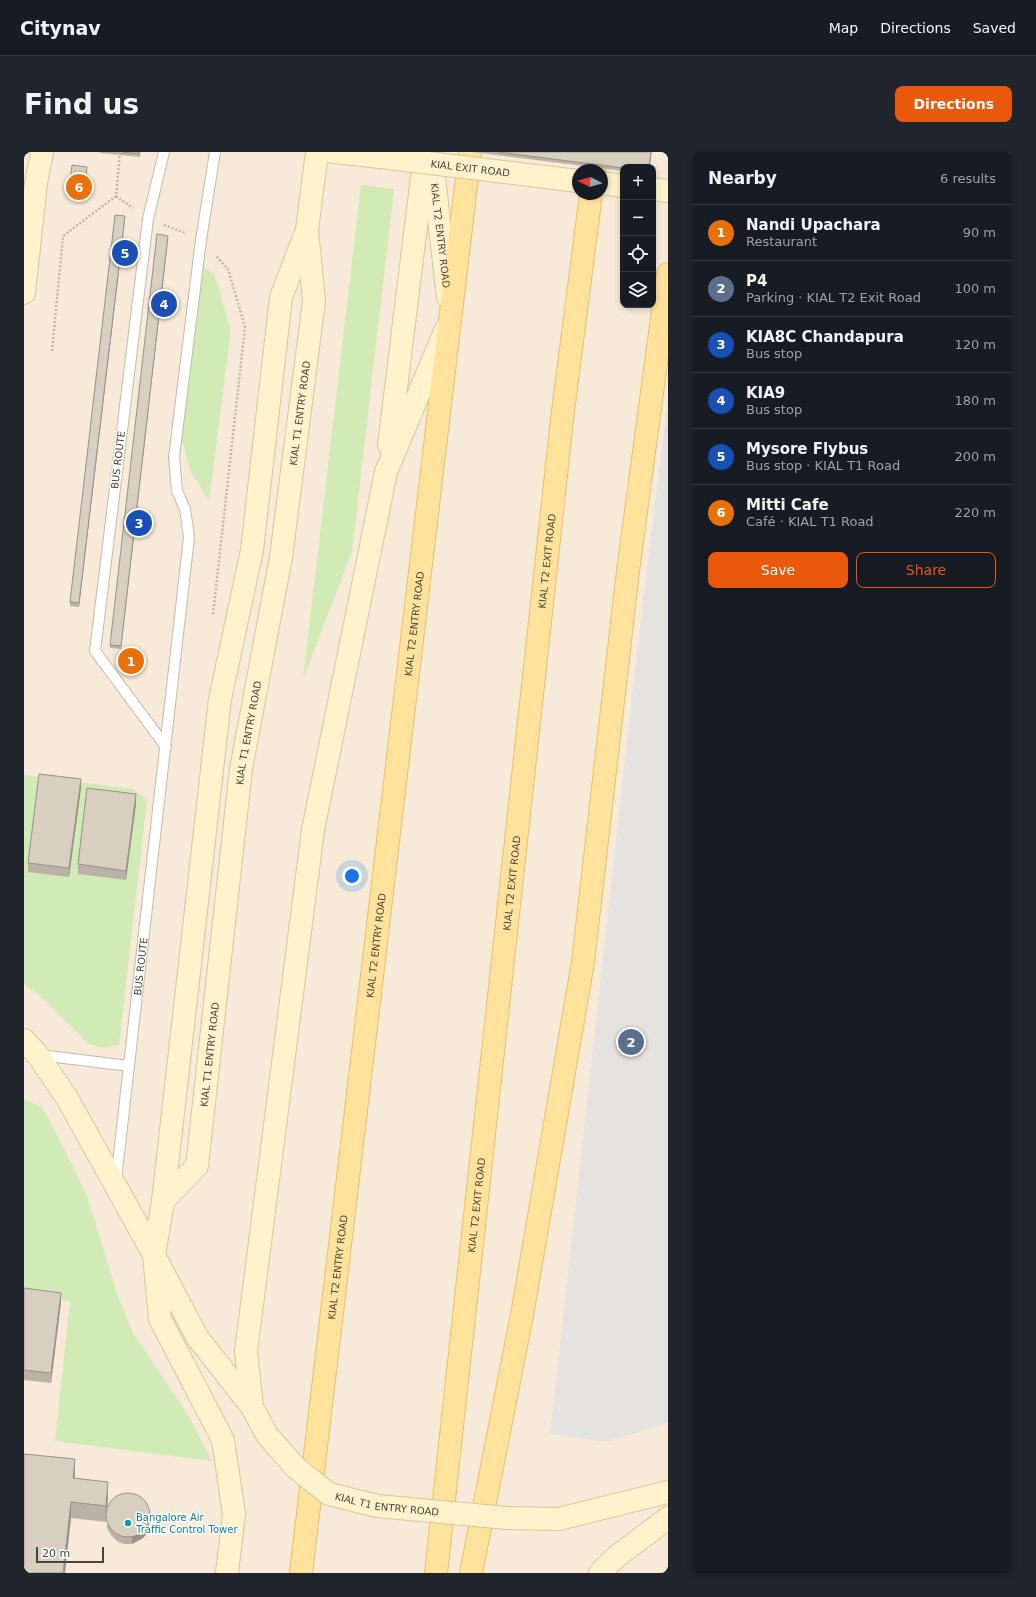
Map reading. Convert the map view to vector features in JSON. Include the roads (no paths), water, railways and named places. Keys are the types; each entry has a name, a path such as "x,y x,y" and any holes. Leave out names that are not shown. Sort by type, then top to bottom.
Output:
{"main road":[{"path":"24,293 36,183 42,152"},
{"name":"KIAL T1 ENTRY ROAD","path":"163,1201 197,1166 240,770 281,557 314,301 307,230 317,152"},
{"name":"KIAL EXIT ROAD","path":"333,152 572,179"},
{"path":"386,472 425,152"},
{"name":"KIAL T2 ENTRY ROAD","path":"252,1407 246,1351 313,830 386,472 451,318 431,152"},
{"name":"KIAL T2 ENTRY ROAD","path":"301,1573 470,152"},
{"path":"595,164 597,152"},
{"path":"608,184 620,186"},
{"path":"656,189 668,191"},
{"name":"KIAL T2 EXIT ROAD","path":"436,1573 562,419 590,200"},
{"name":"KIAL T1 ENTRY ROAD","path":"227,1573 234,1514 223,1440 160,1319 154,1255 163,1201 220,699 252,550 281,298 307,230"},
{"path":"472,1573 522,1315 583,962 628,571 668,274"},
{"name":"KIAL T1 ENTRY ROAD","path":"28,1049 66,1098 116,1186 198,1337 252,1407 267,1435 296,1468 329,1494 377,1506 507,1518 559,1519 668,1492"},
{"path":"600,1573 622,1552 668,1518"}],"lane":[{"name":"BUS ROUTE","path":"164,152 148,219 95,651 166,747"},
{"name":"BUS ROUTE","path":"116,1186 189,537 185,509 177,491 174,457 201,240 215,152"},
{"path":"28,1049 129,1066"}],"place":[{"name":"Mitti Cafe","path":"79,187"},
{"name":"Mysore Flybus","path":"125,253"},
{"name":"KIA9","path":"164,304"},
{"name":"KIA8C Chandapura","path":"139,523"},
{"name":"Nandi Upachara","path":"131,661"},
{"name":"P4","path":"631,1042"},
{"name":"Bangalore Air Traffic Control Tower","path":"128,1523"}]}
